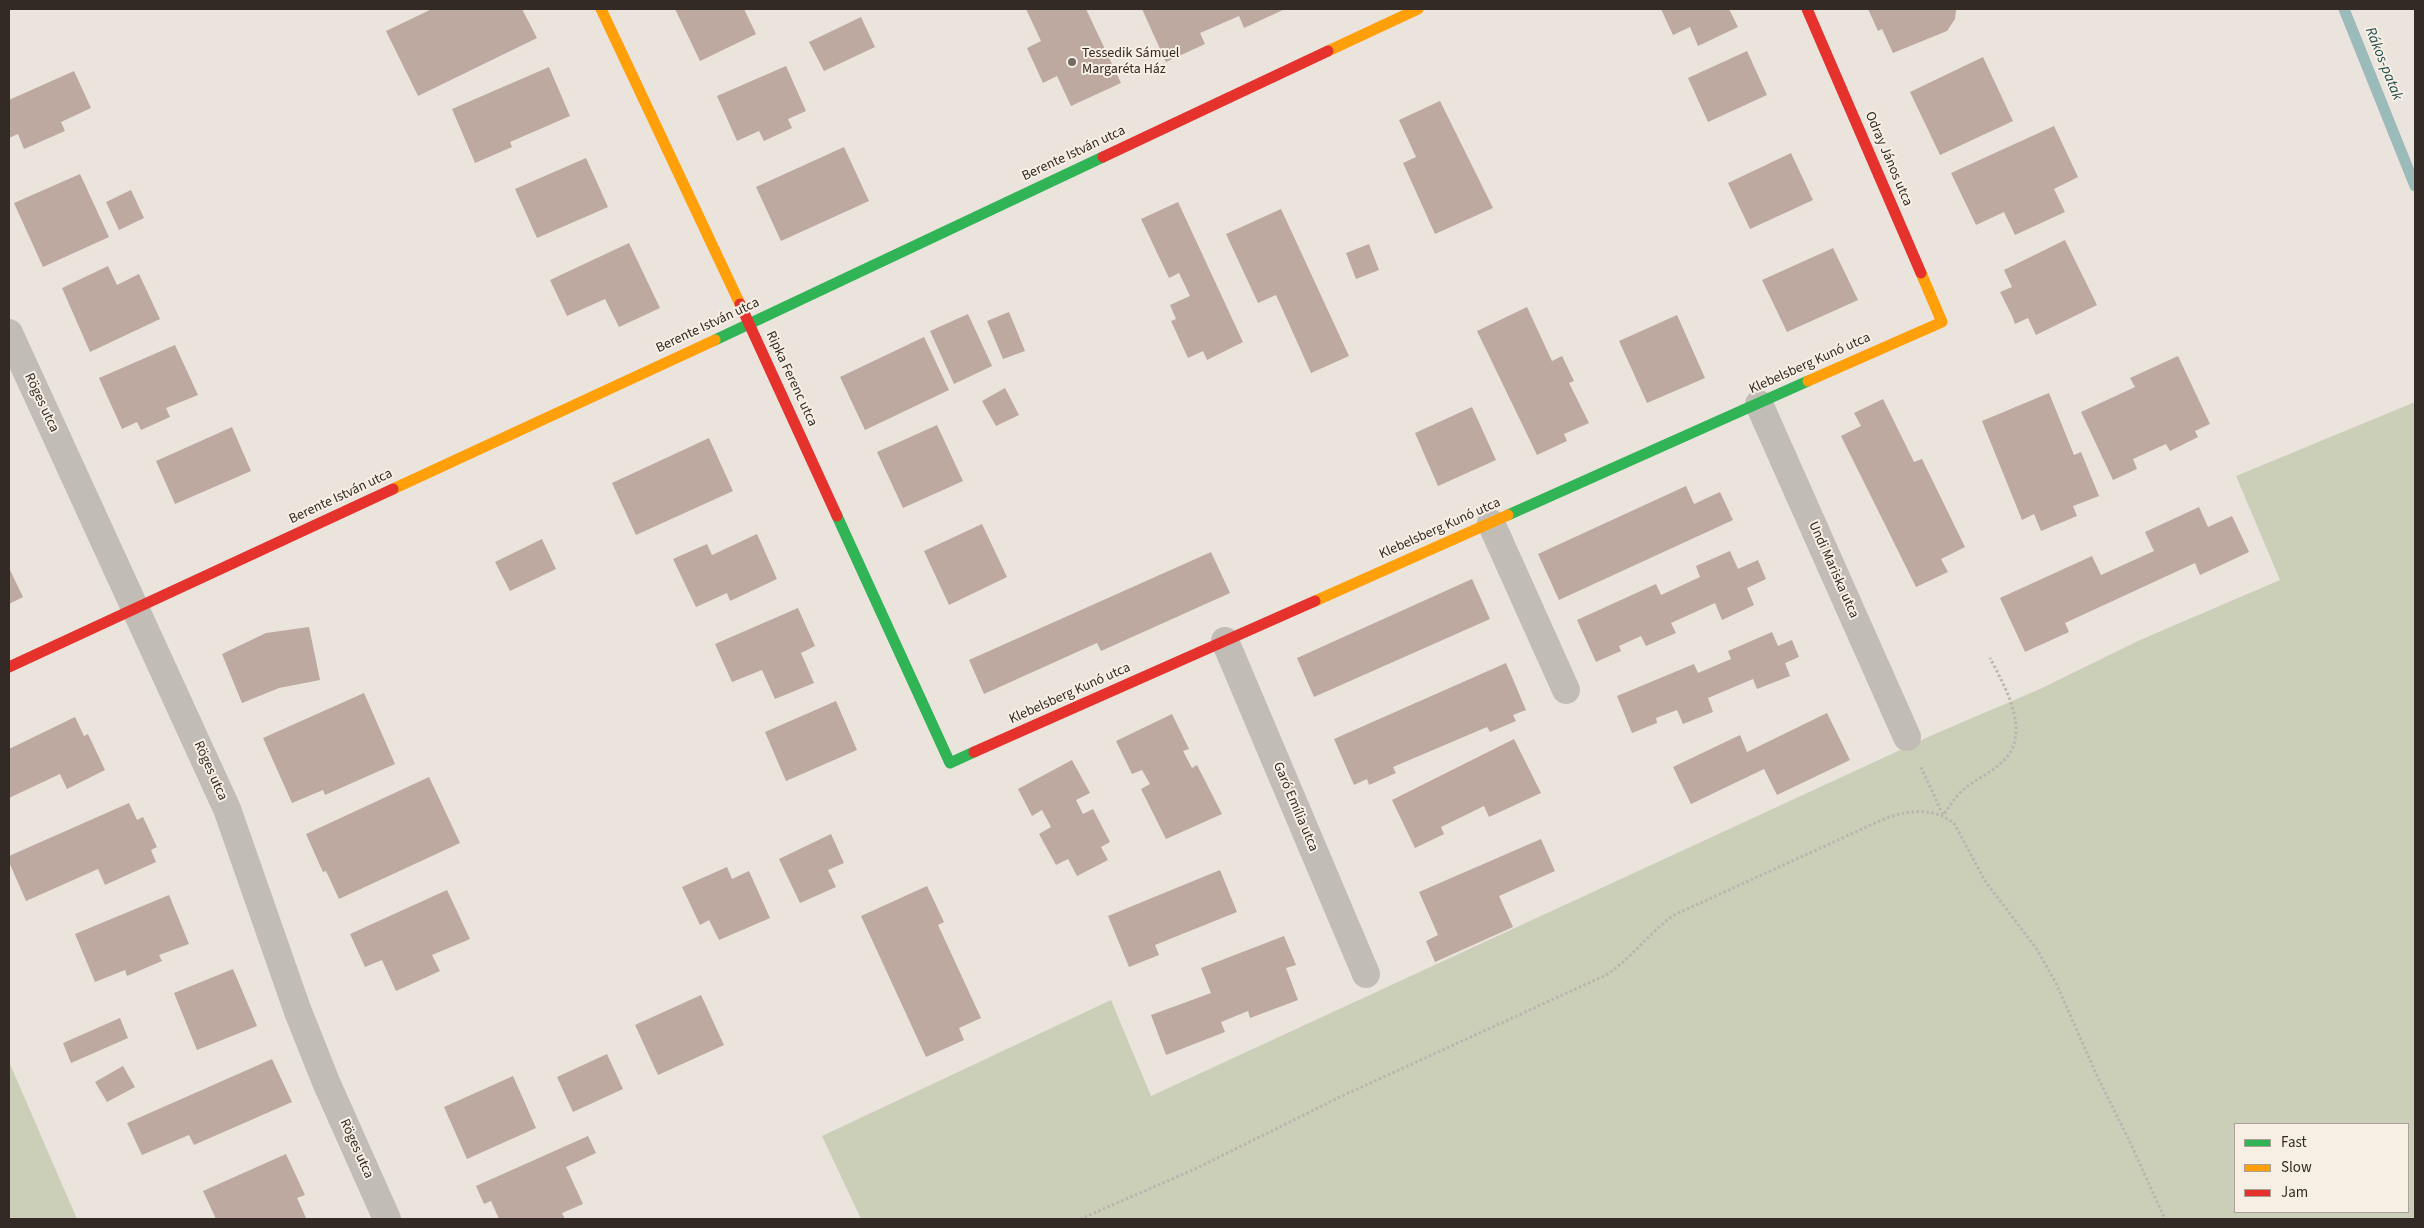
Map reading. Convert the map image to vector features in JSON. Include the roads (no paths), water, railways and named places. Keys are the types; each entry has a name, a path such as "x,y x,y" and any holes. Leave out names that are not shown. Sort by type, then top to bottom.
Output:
{"street":[{"name":"Ripka Ferenc utca","path":"601,9 749,324 950,763"},
{"name":"Berente István utca","path":"9,667 136,610 749,324 1418,9"},
{"name":"Odray János utca","path":"1807,9 1942,322"},
{"name":"Klebelsberg Kunó utca","path":"950,763 1942,322"},
{"name":"Röges utca","path":"9,333 227,808 297,1009 326,1082 388,1219"},
{"name":"Undi Mariska utca","path":"1759,404 1907,737"},
{"path":"1491,523 1566,690"},
{"name":"Garó Emília utca","path":"1225,641 1366,974"}],"waterway":[{"name":"Rákos-patak","path":"2344,9 2415,186"}],"place":[{"name":"Tessedik Sámuel Margaréta Ház","path":"1072,62"}]}
